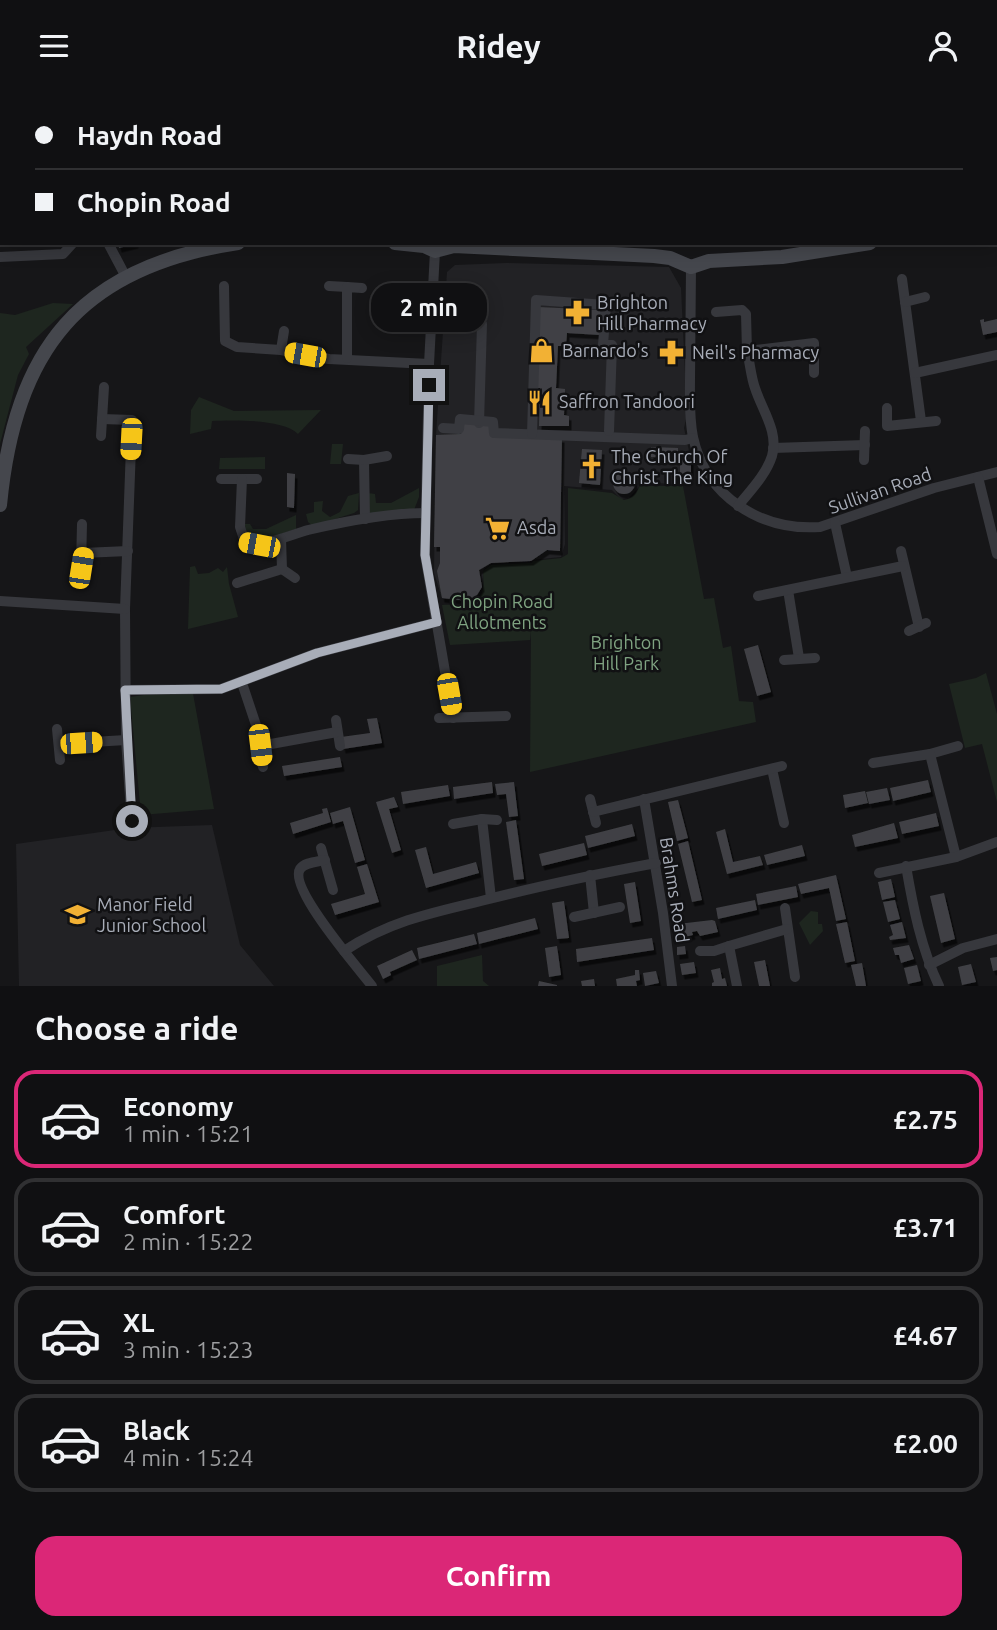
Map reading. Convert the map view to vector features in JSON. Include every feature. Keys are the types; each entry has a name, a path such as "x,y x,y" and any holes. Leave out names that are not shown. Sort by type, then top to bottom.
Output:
{"street":[{"path":"0,257 63,254 72,245"},
{"path":"109,245 126,277"},
{"path":"0,505 9,441 27,383 40,358 58,334 90,300 126,277 173,257 217,245"},
{"path":"414,245 435,251 454,246 511,246 654,256 670,258 691,267 709,261 782,257 857,245"},
{"path":"435,251 429,364 426,572 453,718"},
{"name":"Sullivan Road","path":"691,267 690,379 693,438 703,466 712,481 738,506 752,515 782,525 807,528 835,523 934,488 997,472"},
{"path":"902,279 921,421"},
{"path":"224,286 225,341 237,347 281,350 329,359 429,364"},
{"path":"329,286 362,288"},
{"path":"347,287 347,358"},
{"path":"905,302 925,297"},
{"path":"532,434 536,300 606,305 603,345 612,345 609,431"},
{"path":"716,311 744,312 747,318 747,351 754,387 771,428 772,457 738,506"},
{"path":"479,422 482,324"},
{"path":"281,350 284,331"},
{"path":"747,351 814,343 814,373"},
{"path":"915,373 997,355"},
{"path":"101,436 104,387"},
{"path":"887,408 887,426 936,421"},
{"path":"102,419 132,421 125,609 126,740 132,826"},
{"path":"443,428 459,429 460,419 493,422 494,433 685,440 693,438"},
{"path":"864,460 865,431"},
{"path":"773,448 864,445"},
{"path":"348,459 365,460 387,456"},
{"path":"365,460 365,519"},
{"path":"978,477 997,554"},
{"path":"221,479 257,479"},
{"path":"242,479 240,527 245,542 259,545 308,530 365,519 426,513"},
{"path":"835,523 847,577"},
{"path":"81,568 82,524"},
{"path":"281,539 282,569"},
{"path":"83,554 128,551"},
{"path":"901,551 918,627"},
{"path":"758,596 903,566"},
{"path":"282,569 295,578"},
{"path":"237,583 282,569"},
{"path":"788,590 799,658"},
{"path":"0,601 125,609"},
{"path":"125,690 221,689 317,653 437,622"},
{"path":"784,660 815,658"},
{"path":"242,683 258,731 263,767"},
{"path":"439,718 506,716"},
{"path":"335,720 340,746"},
{"path":"57,729 60,760"},
{"path":"260,745 337,732"},
{"path":"59,744 126,740"},
{"path":"873,764 958,746"},
{"path":"930,754 956,856"},
{"path":"593,812 777,768 783,823"},
{"path":"590,799 596,823"},
{"name":"Brahms Road","path":"644,799 656,863 672,986"},
{"path":"482,819 491,898"},
{"path":"453,824 482,819 497,820"},
{"path":"878,873 956,856 997,842"},
{"path":"321,848 333,890"},
{"path":"325,860 304,865 297,877 309,903 372,986"},
{"path":"344,951 361,939 394,923 590,875 656,863"},
{"path":"906,866 913,910 929,965 939,986"},
{"path":"590,875 594,913"},
{"path":"575,917 620,907"},
{"path":"785,908 795,978"},
{"path":"700,951 714,951 787,929"},
{"path":"929,965 963,948 997,939"},
{"path":"729,946 737,986"}],"shaded area":[{"path":"506,263 669,267 681,288 687,415 684,428 689,451 689,485 640,482 629,498 621,499 612,490 564,486 565,544 561,557 491,564 484,569 482,587 477,595 468,601 453,601 442,598 434,573 436,435 447,272 455,265"},
{"path":"212,825 240,945 274,986 19,986 16,844 129,828"}],"green space":[{"path":"53,303 73,304 26,347 29,354 18,375 0,444 0,313 15,315"},
{"path":"199,397 234,411 321,410 298,434 282,425 258,421 212,421 211,429 190,434 191,410"},
{"path":"332,444 343,444 341,464 330,464"},
{"path":"265,457 265,469 219,469 220,458"},
{"name":"Brighton Hill Park","path":"641,483 651,486 683,486 704,599 714,598 723,648 731,646 739,701 753,702 756,722 530,772 531,631 530,640 450,645 442,605 472,602 477,599 483,589 483,571 491,565 532,563 561,558 568,554 568,488 612,493 624,500 635,494"},
{"path":"419,488 414,510 365,516 368,493 375,494 376,503 391,503"},
{"path":"359,493 358,510 354,513 313,526 308,522 306,514 314,512 314,502 323,501 322,511 330,517 340,512 348,496"},
{"path":"296,515 296,529 266,539 250,540 243,524 250,524 253,529 266,529"},
{"path":"195,566 198,574 209,573 218,568 223,572 227,567 238,617 188,629 190,567"},
{"path":"986,673 997,714 997,802 982,744 965,748 949,684"},
{"path":"192,688 214,809 141,815 130,697"},
{"path":"811,911 818,912 818,924 822,924 823,931 810,945 799,923"},
{"path":"482,955 483,981 489,986 437,986 437,966"}],"building":[{"path":"538,307 601,310 600,335 567,333 566,346 558,346 556,388 565,389 564,415 569,416 569,426 539,426 540,388 535,388"},
{"path":"984,319 984,322 997,319 997,332 983,335 980,320"},
{"name":"Asda","path":"464,421 490,424 490,436 562,438 560,551 547,550 531,561 491,563 479,570 482,587 477,595 468,601 442,598 437,571 440,547 434,547 436,435 461,434"},
{"path":"651,447 678,448 678,458 651,457"},
{"name":"The Church Of Christ The King","path":"582,449 602,450 600,485 579,483"},
{"path":"680,460 691,460 691,474 680,474"},
{"path":"624,472 632,475 635,483 632,491 624,494 616,491 613,483 616,475"},
{"path":"287,473 295,474 294,508 287,507"},
{"path":"758,645 771,692 757,696 744,649"},
{"path":"377,718 382,743 343,749 341,737 370,733 367,719"},
{"path":"340,757 342,767 284,776 282,766"},
{"path":"928,780 931,792 893,801 890,788"},
{"path":"492,782 493,793 454,799 453,787"},
{"path":"514,782 518,816 509,817 506,794 497,795 495,784"},
{"path":"448,785 450,796 403,804 401,792"},
{"path":"887,788 890,800 869,804 866,792"},
{"path":"865,791 868,803 845,808 843,795"},
{"path":"394,797 398,807 389,809 401,850 392,853 376,802"},
{"path":"678,800 688,838 677,841 668,802"},
{"path":"350,807 365,860 355,863 343,821 333,824 330,813"},
{"path":"327,808 331,822 293,834 290,823 323,813 322,809"},
{"path":"936,813 939,826 902,834 899,822"},
{"path":"516,820 524,879 514,880 506,822"},
{"path":"894,823 898,838 855,847 852,835"},
{"path":"632,824 635,836 588,848 585,836"},
{"path":"725,829 733,862 760,856 763,865 727,874 716,832"},
{"path":"688,841 702,900 692,902 678,844"},
{"path":"584,843 587,855 542,866 539,854"},
{"path":"802,845 805,856 767,865 764,855"},
{"path":"426,847 433,874 476,862 479,873 426,888 415,850"},
{"path":"367,864 379,902 335,915 331,904 365,894 357,867"},
{"path":"836,875 846,919 836,921 829,888 801,894 798,884"},
{"path":"891,879 895,897 882,900 878,882"},
{"path":"635,882 641,921 630,923 624,884"},
{"path":"796,886 798,897 758,905 756,894"},
{"path":"944,893 955,939 941,943 930,896"},
{"path":"755,900 757,910 718,919 716,908"},
{"path":"895,900 900,919 888,922 883,902"},
{"path":"564,901 569,938 557,939 552,903"},
{"path":"535,918 538,929 479,944 477,933"},
{"path":"715,921 718,932 700,936 697,931 681,938 678,924"},
{"path":"847,922 855,961 845,963 836,924"},
{"path":"902,922 906,938 890,940 889,937 893,935 890,925"},
{"path":"474,934 477,944 419,959 417,948"},
{"path":"652,938 654,950 577,962 576,949"},
{"path":"909,945 914,959 901,963 893,948"},
{"path":"557,946 561,975 549,977 545,948"},
{"path":"685,946 686,954 677,955 677,947"},
{"path":"412,950 417,960 390,972 391,975 383,979 377,966"},
{"path":"997,957 997,970 993,971 990,958"},
{"path":"765,960 770,986 759,986 754,962"},
{"path":"694,962 696,973 682,975 680,964"},
{"path":"862,963 866,986 856,986 851,965"},
{"path":"971,964 976,982 962,985 958,967"},
{"path":"917,965 921,981 908,984 904,968"},
{"path":"720,968 722,979 725,978 727,986 712,986 714,982 711,970"},
{"path":"635,970 639,970 640,980 636,981 637,986 617,986 616,979 635,975"},
{"path":"656,971 659,983 645,986 643,973"},
{"path":"594,979 595,986 582,986 581,981"},
{"path":"539,981 557,985 557,986 538,986"}],"place":[{"name":"Brighton Hill Pharmacy","path":"577,313"},
{"name":"Barnardo's","path":"542,351"},
{"name":"Neil's Pharmacy","path":"672,353"},
{"name":"Saffron Tandoori","path":"539,402"},
{"name":"The Church Of Christ The King","path":"591,467"},
{"name":"Asda","path":"497,528"},
{"name":"Manor Field Junior School","path":"77,915"}],"route":[{"path":"132,821 125,690 221,689 317,653 437,622 425,555 429,385"}],"park label":[{"name":"Chopin Road Allotments","path":"502,612"}]}
